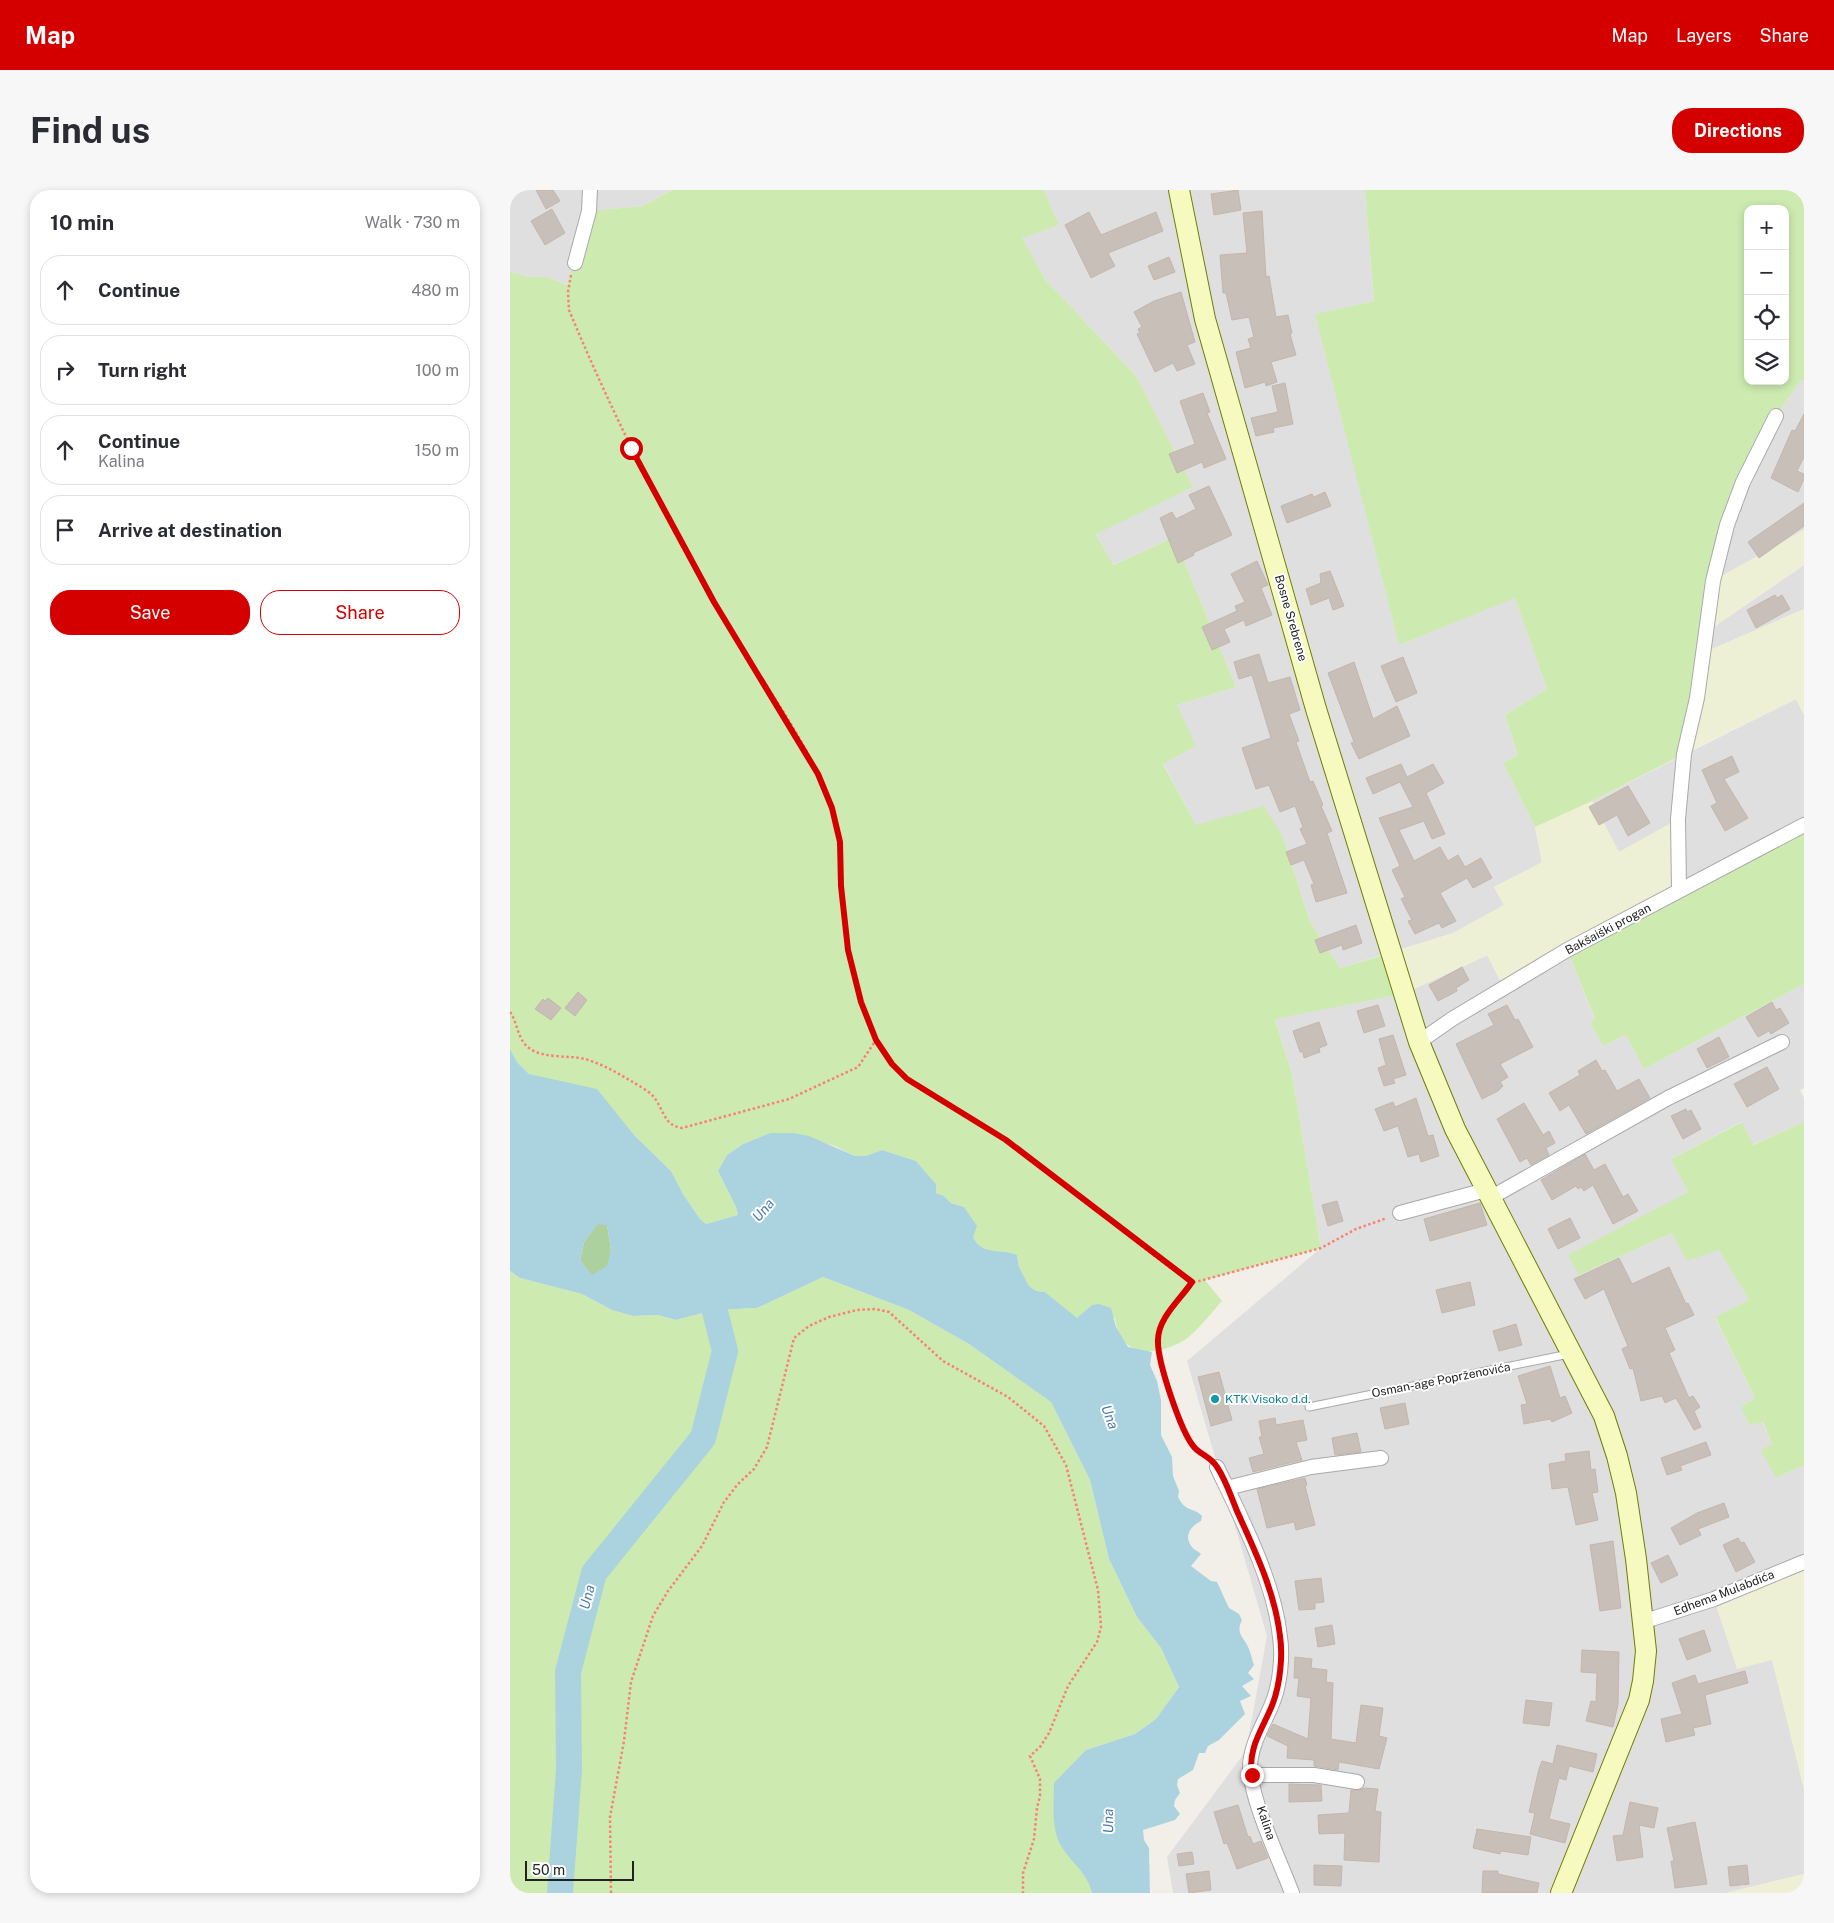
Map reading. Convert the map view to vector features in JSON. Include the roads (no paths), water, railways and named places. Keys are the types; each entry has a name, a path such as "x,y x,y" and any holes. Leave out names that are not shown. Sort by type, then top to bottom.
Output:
{"street":[{"path":"575,262 589,211 590,190"},
{"name":"Bosne Srebrene","path":"1179,190 1205,319 1319,718 1419,1042 1455,1129 1604,1416 1617,1456 1626,1493 1646,1651 1643,1681 1639,1700 1560,1893"},
{"path":"1679,890 1678,820 1684,754 1697,698 1713,581 1727,525 1742,482 1776,416"},
{"name":"Bakšaiški progan","path":"1419,1042 1452,1018 1503,987 1679,890 1804,826"},
{"path":"1400,1213 1488,1194 1668,1098 1782,1042"},
{"path":"1227,1488 1311,1467 1381,1458"},
{"name":"Kalina","path":"1217,1467 1258,1559 1272,1600 1280,1637 1279,1675 1273,1703 1253,1749 1252,1775 1269,1834 1292,1893"},
{"name":"Edhema Mulabdića","path":"1642,1622 1714,1599 1804,1562"},
{"path":"1252,1775 1314,1774 1356,1782"}],"lane":[{"name":"Osman-age Poprženovića","path":"1309,1407 1572,1354"}],"water":[{"path":"510,1049 517,1062 529,1074 597,1089 634,1135 671,1171 683,1194 700,1219 706,1224 738,1215 718,1171 727,1155 743,1144 770,1133 793,1133 809,1136 855,1156 866,1156 882,1150 916,1161 936,1184 936,1193 944,1196 951,1203 964,1207 977,1226 973,1237 977,1243 987,1249 1017,1255 1019,1267 1029,1286 1036,1291 1045,1292 1077,1318 1092,1305 1099,1304 1111,1308 1116,1327 1128,1347 1152,1352 1150,1365 1157,1381 1161,1400 1161,1435 1172,1457 1173,1476 1179,1491 1178,1497 1187,1508 1196,1511 1202,1516 1201,1521 1191,1529 1188,1535 1189,1543 1201,1554 1191,1566 1211,1581 1217,1582 1229,1608 1239,1614 1242,1620 1239,1629 1249,1649 1254,1665 1248,1673 1254,1679 1242,1686 1251,1696 1240,1701 1245,1714 1219,1740 1208,1746 1205,1753 1199,1753 1193,1770 1178,1779 1177,1785 1180,1793 1175,1800 1174,1806 1180,1814 1175,1820 1143,1830 1144,1840 1149,1848 1150,1893 1092,1893 1087,1879 1060,1844 1055,1830 1054,1783 1086,1750 1135,1734 1156,1719 1179,1687 1161,1648 1137,1617 1109,1559 1090,1480 1051,1402 969,1344 909,1310 823,1277 757,1308 714,1310 676,1320 658,1315 633,1316 612,1310 582,1294 520,1278 510,1271","holes":["598,1224 607,1225 611,1250 607,1266 592,1275 580,1260 584,1242"]}],"waterway":[{"name":"Una","path":"560,1893 569,1769 568,1672 594,1573 703,1438 725,1351 706,1276"}],"place":[{"name":"KTK Visoko d.d.","path":"1215,1399"}]}
